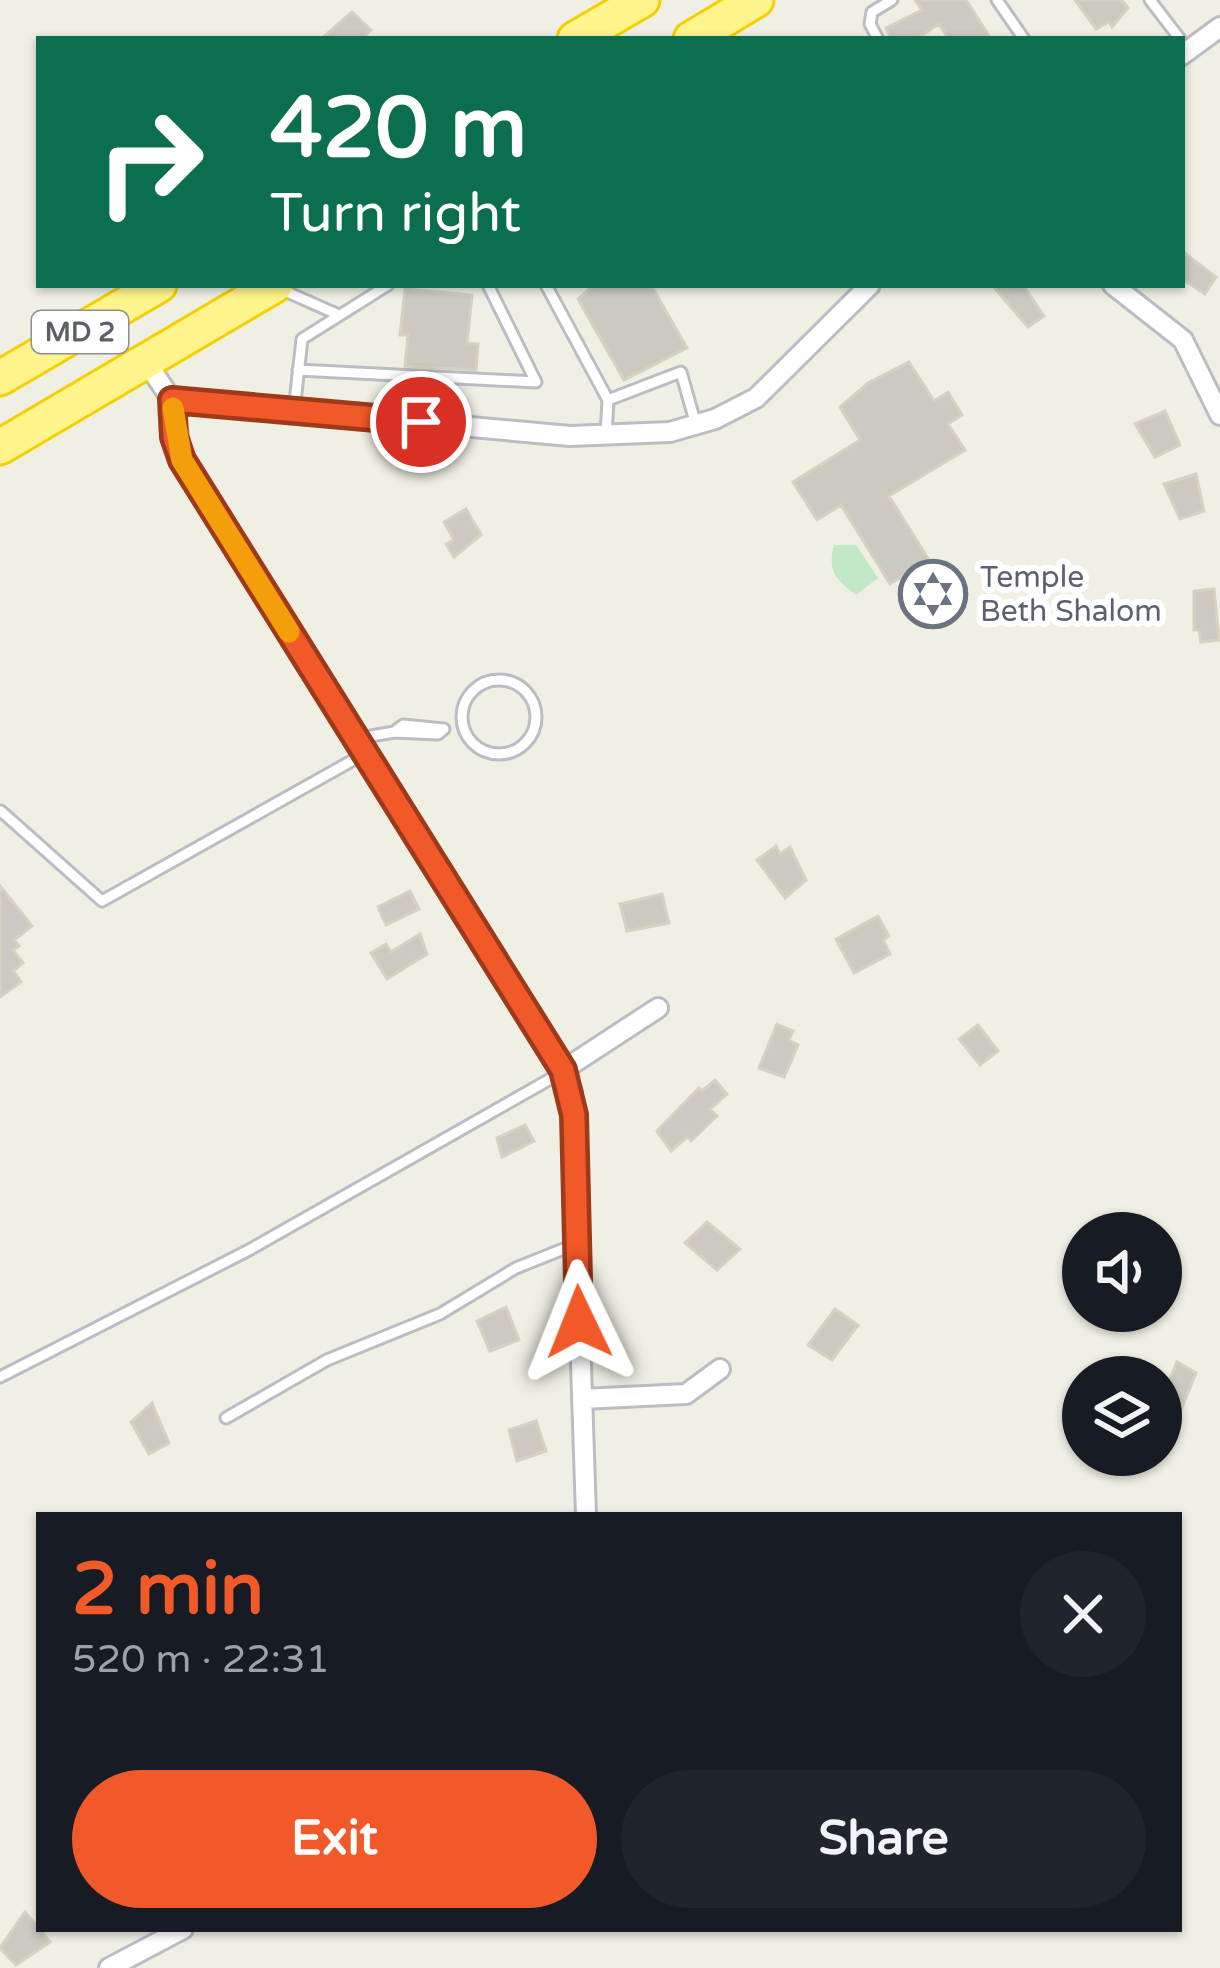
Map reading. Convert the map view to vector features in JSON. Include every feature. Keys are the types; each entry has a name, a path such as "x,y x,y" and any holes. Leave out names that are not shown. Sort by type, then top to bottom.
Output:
{"highway":[{"path":"580,36 642,0"},
{"path":"696,36 757,0"},
{"name":"MD 2","path":"0,378 155,288"},
{"name":"MD 2","path":"0,447 271,288"}],"street":[{"path":"1185,45 1220,27"},
{"path":"172,400 606,436 696,426 756,398 867,288"},
{"path":"1117,288 1183,340 1219,412"},
{"path":"146,362 172,400 174,437 182,460 563,1070 574,1115 586,1512"},
{"path":"563,1070 658,1007"},
{"path":"582,1400 686,1394 720,1369"},
{"path":"109,1968 177,1932"}],"lane":[{"path":"876,36 870,24 872,12 892,0"},
{"path":"997,0 1022,36"},
{"path":"1150,0 1176,36"},
{"path":"278,288 339,315"},
{"path":"294,411 302,339 382,288"},
{"path":"298,370 536,382 489,288"},
{"path":"548,288 608,400 606,436"},
{"path":"608,400 681,372 696,426"},
{"path":"507,680 534,704 535,729 510,753 476,746 463,726 466,701 483,683 507,680"},
{"path":"0,811 102,901 360,747 394,732 438,734 463,726"},
{"path":"0,1377 249,1250 465,1126 538,1090 563,1070"},
{"path":"226,1418 327,1360 440,1314 517,1268 576,1244"}],"green space":[{"path":"834,545 856,545 878,578 856,595 835,574"}],"building":[{"path":"915,0 966,0 989,36 947,36 939,24 921,36 890,36 886,28 922,10"},
{"path":"1075,0 1122,0 1128,8 1112,27 1109,22 1096,29"},
{"path":"352,12 371,30 365,36 324,36"},
{"path":"1185,253 1216,277 1205,294 1185,281"},
{"path":"591,288 653,288 687,348 624,380 578,299"},
{"path":"995,288 1025,288 1044,316 1028,327"},
{"path":"405,289 472,295 467,343 478,344 476,370 405,366 408,335 400,335"},
{"name":"Temple Beth Shalom","path":"909,362 934,401 948,392 962,415 948,424 965,450 889,496 929,560 890,584 841,505 817,520 793,482 860,440 840,407 868,383"},
{"path":"1165,411 1180,445 1155,457 1135,424"},
{"path":"1196,474 1204,511 1180,519 1164,484"},
{"path":"466,509 481,535 454,557 446,544 454,540 444,522"},
{"path":"1214,589 1219,640 1201,642 1199,630 1194,630 1194,591"},
{"path":"776,846 780,854 790,847 806,880 785,898 757,860"},
{"path":"0,886 32,926 14,940 19,946 13,950 23,963 13,971 21,982 0,997"},
{"path":"410,891 419,909 386,925 378,907"},
{"path":"662,894 669,923 627,931 620,904"},
{"path":"878,916 889,936 883,940 890,954 854,973 836,939"},
{"path":"420,934 427,954 387,979 371,953 386,944 391,952"},
{"path":"777,1024 793,1031 789,1040 798,1045 784,1077 759,1068"},
{"path":"978,1025 998,1051 980,1065 959,1039"},
{"path":"715,1080 727,1094 710,1109 717,1116 691,1141 687,1137 671,1151 657,1131 699,1088 702,1091"},
{"path":"525,1125 534,1141 502,1157 497,1138"},
{"path":"707,1222 740,1249 717,1270 685,1243"},
{"path":"506,1307 519,1340 490,1351 477,1321"},
{"path":"835,1309 858,1325 832,1360 808,1345"},
{"path":"1182,1365 1196,1373 1182,1407"},
{"path":"152,1403 169,1443 149,1454 131,1422"},
{"path":"536,1421 546,1451 517,1461 509,1430"},
{"path":"25,1912 36,1932 50,1942 16,1965 0,1948"}],"slow traffic":[{"path":"173,408 174,437 182,460 289,632"}],"place":[{"name":"Temple Beth Shalom","path":"933,594"}],"route":[{"path":"421,422 172,400 174,437 182,460 563,1070 574,1115 579,1322"}]}
